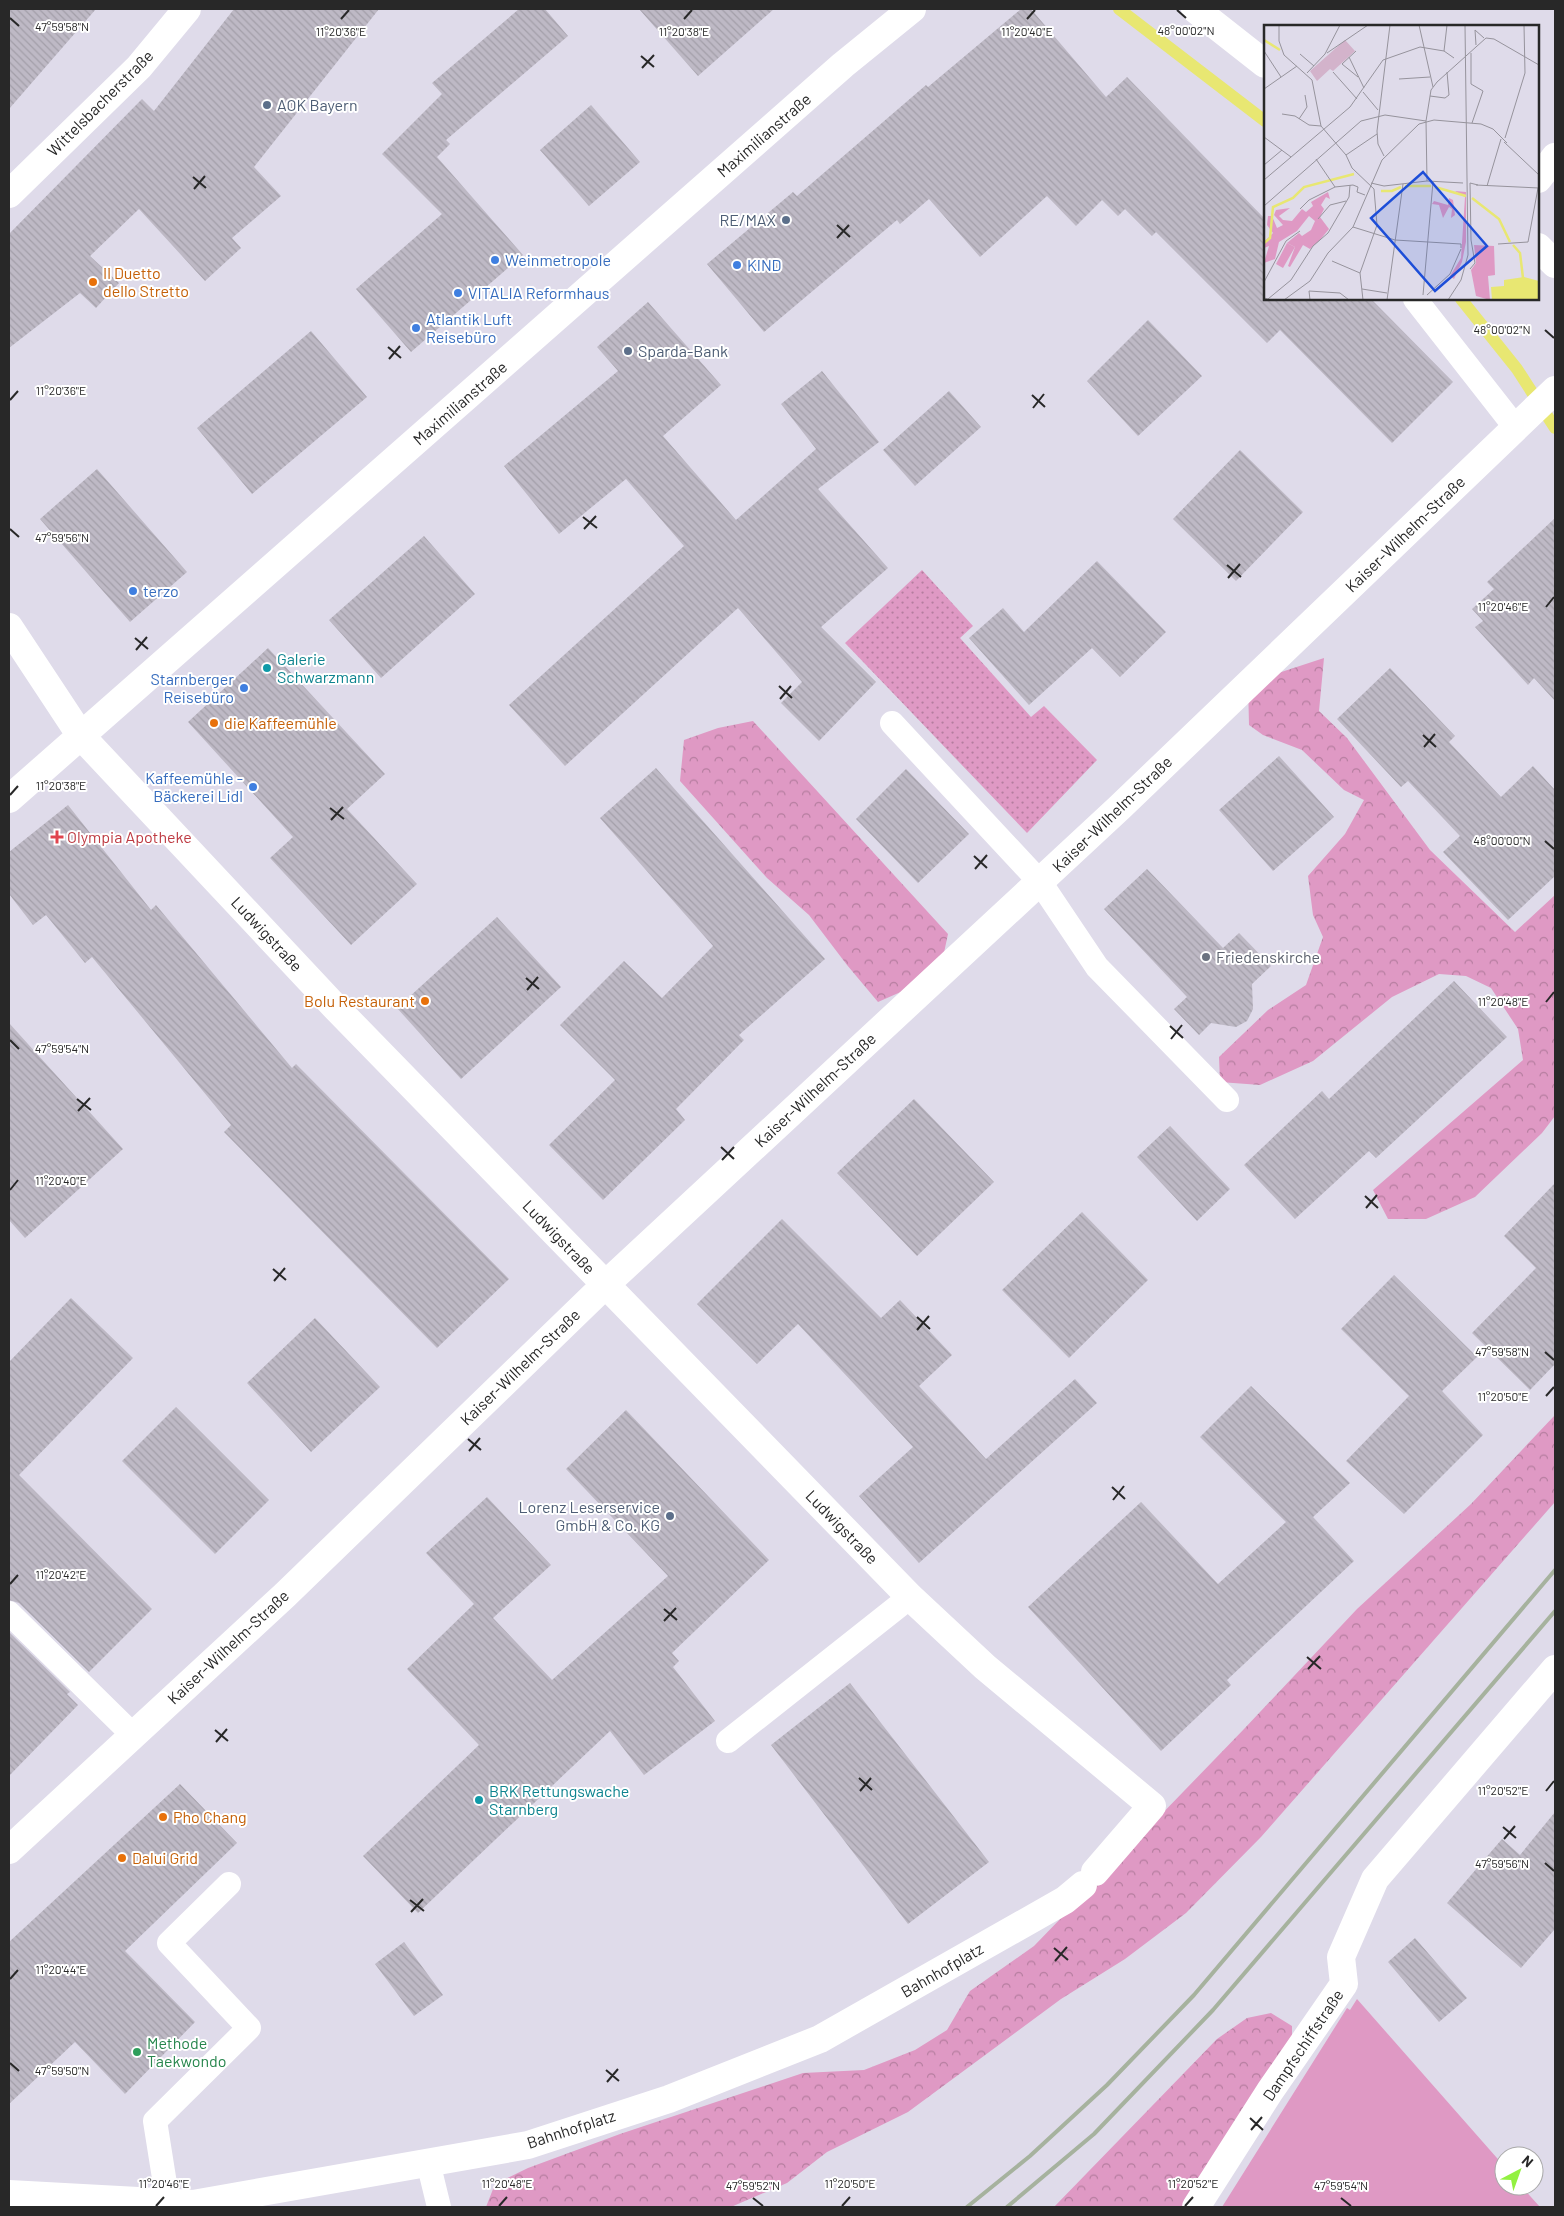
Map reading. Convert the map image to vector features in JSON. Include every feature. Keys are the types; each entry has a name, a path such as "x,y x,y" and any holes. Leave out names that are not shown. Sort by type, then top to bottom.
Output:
{"street":[{"name":"Wittelsbacherstraße","path":"9,194 139,67 187,9"},
{"name":"Maximilianstraße","path":"9,799 843,65 912,9"},
{"path":"1194,9 1264,63"},
{"path":"1539,178 1555,157"},
{"path":"1539,248 1555,264"},
{"name":"Kaiser-Wilhelm-Straße","path":"9,1850 285,1594 605,1285 1040,882 1555,390"},
{"name":"Ludwigstraße","path":"9,626 81,736 337,1009 910,1597 985,1667 1152,1806"},
{"name":"Dampfschiffstraße","path":"1196,2207 1270,2091 1344,1984 1341,1957 1375,1879 1555,1669"},
{"name":"Bahnhofplatz","path":"9,2194 185,2205 528,2144 669,2099 820,2039 1065,1900 1089,1878 1152,1806"}],"lane":[{"path":"1415,300 1516,428"},
{"path":"892,723 1040,882 1097,967 1227,1100"},
{"path":"728,1741 910,1597"},
{"path":"9,1613 133,1735"},
{"path":"185,2205 155,2121 249,2028 169,1944 229,1884"},
{"path":"428,2162 439,2207"}],"green space":[{"path":"922,570 973,626 960,638 1031,717 1044,706 1097,760 1027,833 845,643"},
{"path":"1324,658 1319,711 1347,738 1430,850 1515,932 1555,895 1555,1116 1542,1133 1475,1197 1426,1219 1388,1219 1373,1190 1523,1060 1518,1029 1491,988 1466,976 1439,974 1392,997 1313,1061 1260,1085 1220,1082 1219,1057 1268,1010 1306,985 1323,937 1313,915 1308,876 1345,834 1364,800 1344,790 1302,750 1263,735 1249,725 1248,683"},
{"path":"753,721 948,934 942,962 912,987 878,1002 809,915 767,878 680,781 684,740 718,728"},
{"path":"1555,1415 1555,1502 1261,1837 1186,1913 1125,1959 1061,1999 908,2112 827,2152 787,2183 731,2207 486,2207 495,2184 528,2168 620,2134 803,2073 864,2070 915,2050 947,2030 970,1991 1034,1946 1357,1609 1471,1504"},
{"path":"1357,1999 1494,2155 1494,2196 1530,2196 1540,2207 1222,2207 1347,2008 1350,2010"},
{"path":"1271,2013 1292,2026 1292,2045 1189,2207 1054,2207 1217,2039 1247,2018"}],"building":[{"path":"9,9 96,9 9,109"},
{"path":"234,9 379,9 254,167 281,196 232,238 241,248 205,281 139,209 90,256 119,283 96,308 80,293 9,348 9,234 142,99 154,111"},
{"path":"519,9 545,9 568,36 446,140 450,144 437,157 523,255 411,352 356,289 442,214 382,154 442,94 432,83"},
{"path":"639,9 774,9 698,76"},
{"path":"1021,9 1031,9 1106,97 1127,77 1264,218 1264,300 1372,300 1453,382 1392,443 1280,330 1267,343 1156,232 1152,236 1125,209 1118,216 1102,200 1076,226 1047,196 980,257 929,199 900,224 897,220 764,332 707,264 793,192 797,196 926,85 928,87"},
{"path":"591,105 640,162 589,206 540,150"},
{"path":"648,302 721,385 663,436 736,520 816,449 781,404 822,371 879,442 818,489 888,568 821,627 876,682 819,741 781,703 802,682 738,608 565,766 509,705 684,546 626,479 559,534 504,466 618,371 597,347"},
{"path":"1148,320 1202,376 1138,436 1087,381"},
{"path":"311,331 367,397 252,494 197,428"},
{"path":"949,391 981,427 915,486 883,450"},
{"path":"1240,450 1303,512 1236,581 1173,519"},
{"path":"97,469 187,572 130,622 40,519"},
{"path":"1555,518 1555,701 1534,678 1528,685 1475,627 1483,621 1472,609 1494,589 1487,582"},
{"path":"424,536 475,594 381,678 329,620"},
{"path":"1097,561 1166,632 1120,677 1092,648 1029,705 969,638 1003,608 1024,632"},
{"path":"268,648 385,774 347,809 417,884 351,945 270,858 293,837 188,722"},
{"path":"1390,668 1455,736 1449,742 1501,797 1533,766 1555,790 1555,876 1508,920 1443,852 1460,836 1408,781 1401,787 1337,719"},
{"path":"1279,756 1334,817 1273,871 1219,810"},
{"path":"656,768 825,959 739,1035 744,1040 676,1109 685,1120 603,1200 549,1145 615,1080 560,1025 624,961 662,998 713,946 600,818"},
{"path":"906,769 969,834 918,883 856,819"},
{"path":"68,805 151,910 156,905 292,1068 296,1064 509,1279 437,1348 224,1132 231,1125 92,957 85,963 46,915 33,925 9,894 9,852"},
{"name":"Friedenskirche","path":"1147,869 1223,948 1239,933 1271,966 1252,984 1253,1009 1247,1021 1236,1027 1211,1023 1199,1035 1174,1009 1187,997 1104,909"},
{"path":"497,917 561,987 461,1079 397,1008"},
{"path":"1454,981 1507,1037 1376,1158 1369,1151 1295,1219 1244,1165 1322,1091 1329,1099"},
{"path":"9,1023 123,1149 25,1238 9,1220"},
{"path":"914,1099 994,1182 917,1256 837,1173"},
{"path":"1170,1126 1230,1189 1197,1221 1137,1157"},
{"path":"1555,1183 1555,1364 1530,1390 1472,1333 1536,1268 1504,1236"},
{"path":"1082,1212 1148,1280 1069,1358 1002,1290"},
{"path":"782,1219 881,1318 900,1300 952,1355 919,1386 986,1459 1075,1379 1097,1403 919,1563 859,1496 913,1447 798,1324 757,1364 697,1304"},
{"path":"1394,1275 1477,1357 1442,1391 1483,1435 1404,1514 1346,1461 1409,1396 1341,1329"},
{"path":"71,1298 133,1358 19,1475 152,1609 89,1672 19,1603 9,1600 9,1362"},
{"path":"315,1318 380,1387 311,1452 247,1383"},
{"path":"1251,1386 1350,1483 1313,1517 1354,1561 1227,1680 1231,1685 1161,1751 1028,1607 1141,1502 1218,1584 1286,1522 1200,1437"},
{"path":"176,1407 269,1500 215,1554 122,1461"},
{"path":"626,1410 769,1560 672,1653 679,1661 673,1667 715,1721 644,1775 610,1731 418,1913 363,1856 479,1745 407,1669 474,1604 426,1553 487,1497 551,1565 493,1618 552,1680 668,1576 566,1469"},
{"path":"9,1632 70,1692 67,1694 78,1705 9,1776"},
{"path":"850,1683 989,1862 908,1924 771,1745"},
{"path":"180,1784 237,1843 125,1951 195,2022 125,2094 75,2042 9,2104 9,1942"},
{"path":"1555,1812 1555,1929 1521,1968 1447,1903 1502,1839 1520,1855"},
{"path":"1415,1938 1467,1998 1439,2022 1388,1962"},
{"path":"404,1942 443,1995 414,2016 375,1964"}],"waterway":[{"path":"1119,9 1264,120"},
{"path":"1462,300 1517,369 1555,428"}],"railway":[{"path":"967,2207 1030,2156 1107,2085 1194,1995 1555,1570"},
{"path":"1007,2207 1094,2134 1213,2010 1555,1611"}],"place":[{"name":"AOK Bayern","path":"267,105"},
{"name":"RE/MAX","path":"786,220"},
{"name":"Weinmetropole","path":"495,260"},
{"name":"KIND","path":"737,265"},
{"name":"Il Duetto dello Stretto","path":"93,282"},
{"name":"VITALIA Reformhaus","path":"458,293"},
{"name":"Atlantik Luft Reisebüro","path":"416,328"},
{"name":"Sparda-Bank","path":"628,351"},
{"name":"terzo","path":"133,591"},
{"name":"Galerie Schwarzmann","path":"267,668"},
{"name":"Starnberger Reisebüro","path":"244,688"},
{"name":"die Kaffeemühle","path":"214,723"},
{"name":"Kaffeemühle - Bäckerei Lidl","path":"253,787"},
{"name":"Olympia Apotheke","path":"57,837"},
{"name":"Friedenskirche","path":"1206,957"},
{"name":"Bolu Restaurant","path":"425,1001"},
{"name":"Lorenz Leserservice GmbH & Co. KG","path":"670,1516"},
{"name":"BRK Rettungswache Starnberg","path":"479,1800"},
{"name":"Pho Chang","path":"163,1817"},
{"name":"Dalui Grid","path":"122,1858"},
{"name":"Methode Taekwondo","path":"137,2052"}]}
